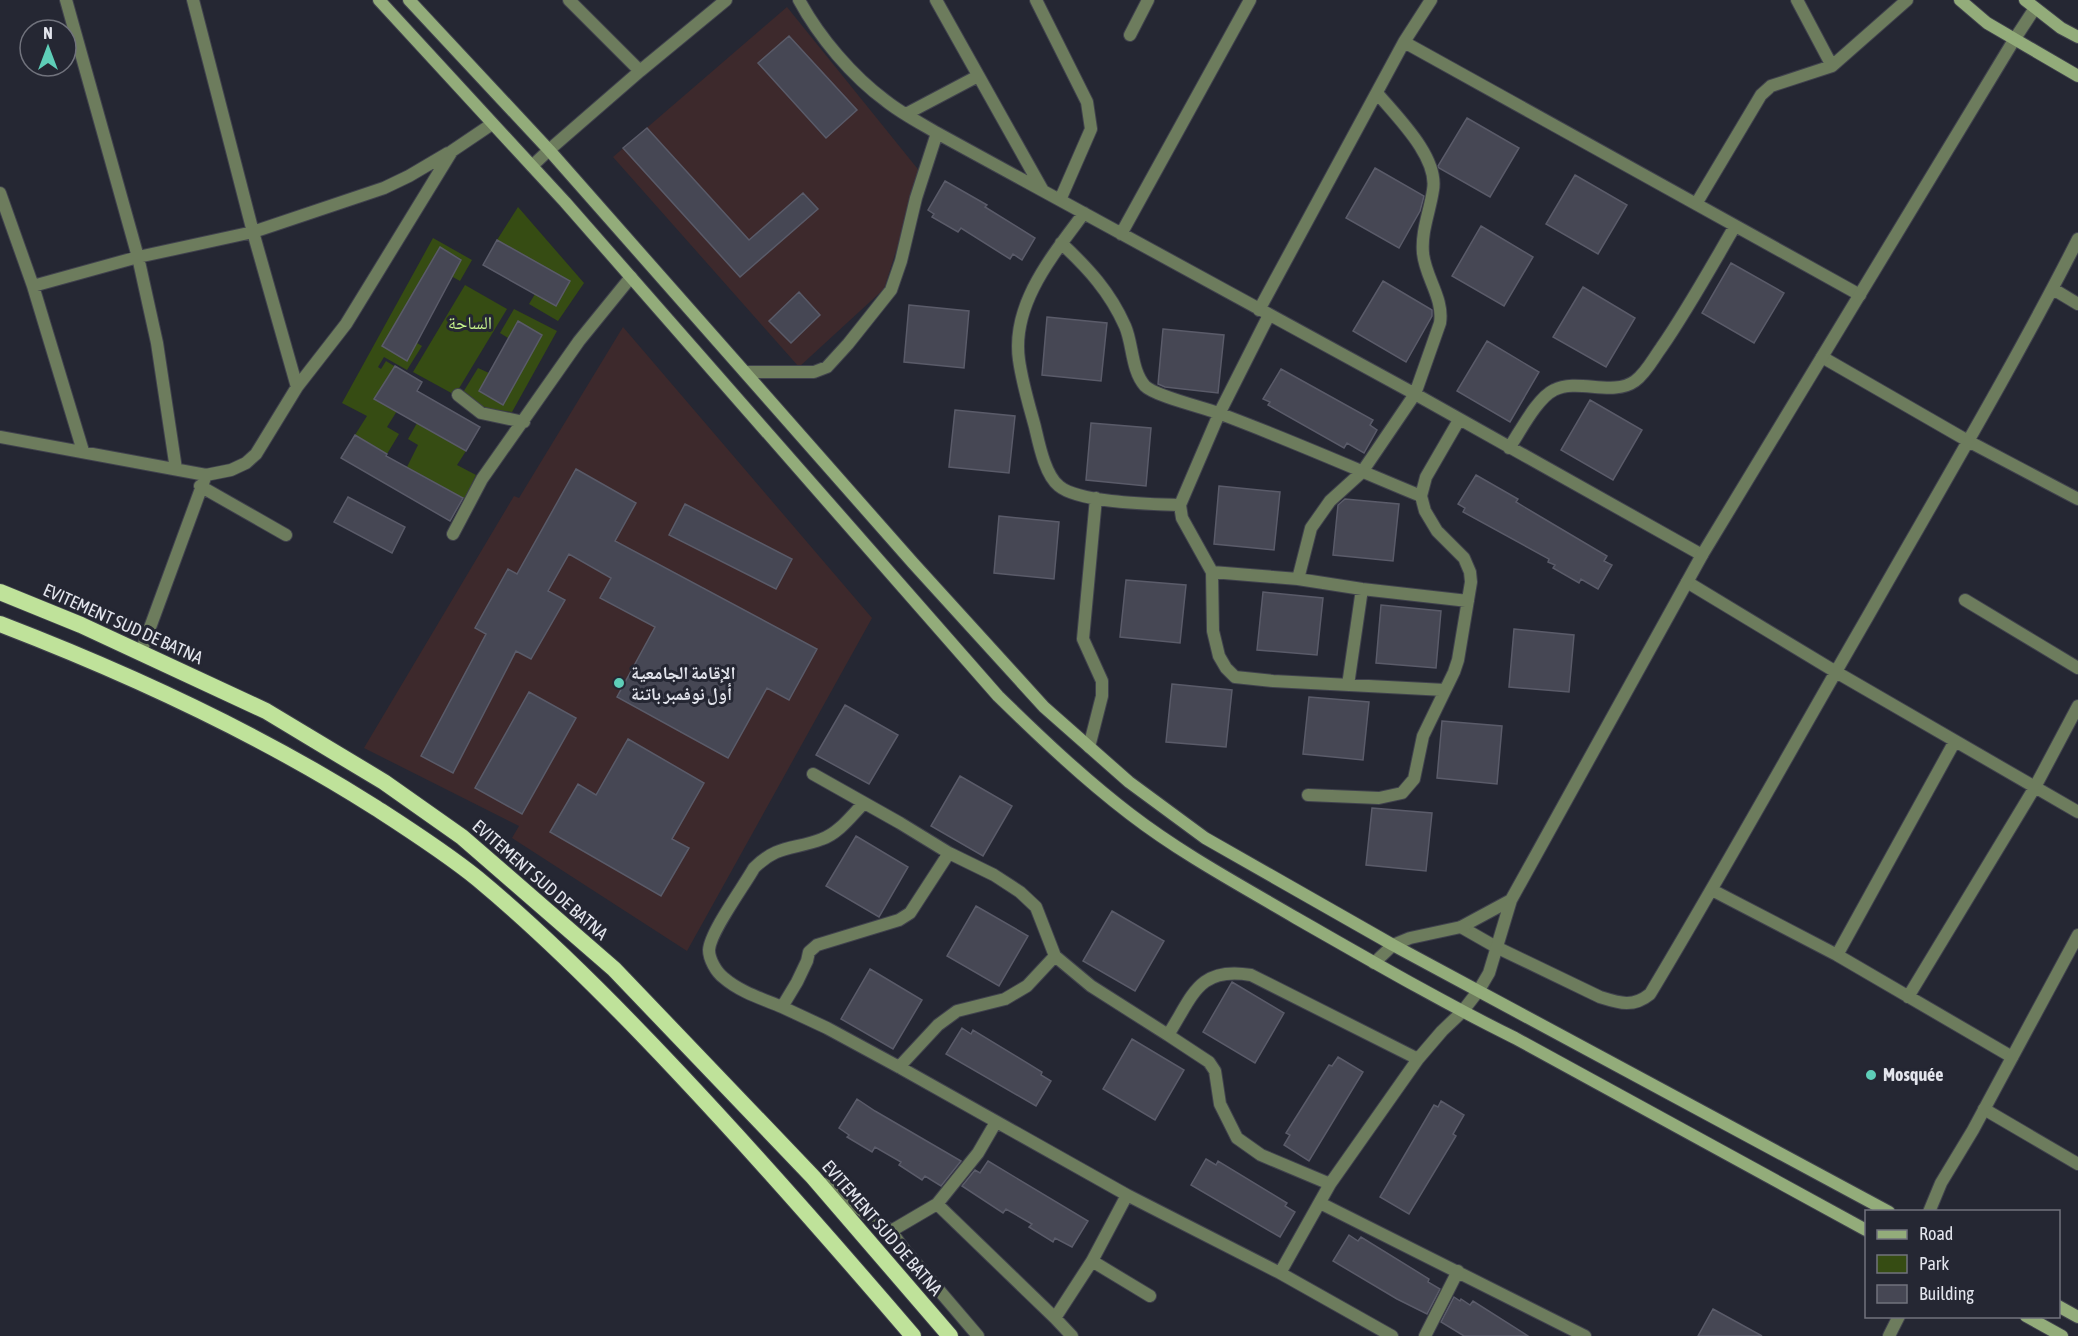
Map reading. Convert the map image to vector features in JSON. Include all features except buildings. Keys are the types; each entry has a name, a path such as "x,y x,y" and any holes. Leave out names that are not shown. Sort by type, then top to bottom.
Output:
{"highway":[{"name":"EVITEMENT SUD DE BATNA","path":"0,592 141,652 266,711 384,782 462,837 614,969 813,1177 950,1336"},
{"path":"0,624 66,649 134,679 258,740 339,785 476,877 546,939 638,1029 791,1194 913,1336"}],"main road":[{"path":"379,0 631,277 998,696 1055,752 1131,815 1195,859 1374,963 1865,1229"},
{"path":"409,0 549,150 913,563 1044,707 1129,782 1205,838 1394,945 1885,1210"},
{"path":"1960,0 1987,23 2078,76"},
{"path":"2025,0 2061,28 2078,37"},
{"path":"2060,1307 2078,1317"},
{"path":"2028,1318 2062,1336"}],"street":[{"path":"66,0 138,257 157,343 176,469"},
{"path":"193,0 253,232 297,387"},
{"path":"569,0 640,71"},
{"path":"799,0 807,15 860,81 888,103 937,133 1415,394 1702,555"},
{"path":"936,0 1043,190"},
{"path":"1036,0 1090,112 1090,129 1060,200"},
{"path":"1121,234 1250,0"},
{"path":"1431,0 1404,42 1264,313 1180,505 1182,518 1212,572 1213,631 1220,656 1226,668 1235,677 1445,690"},
{"path":"1797,0 1832,66"},
{"path":"1696,204 1761,95 1771,86 1832,66 1907,0"},
{"path":"532,166 721,1"},
{"path":"1130,35 1144,3"},
{"path":"1280,1273 1330,1184 1418,1059 1462,1012 1479,990 1489,973 1511,900 1702,555 2035,8"},
{"path":"1404,42 1860,295"},
{"path":"906,114 978,76"},
{"path":"1298,579 1311,528 1330,501 1362,472 1415,394 1440,323 1441,312 1423,255 1423,237 1434,186 1426,156 1377,93"},
{"path":"33,286 138,257 253,232 384,188 452,151 492,124"},
{"path":"745,372 814,372 827,367 848,344 891,290 901,261 916,198 937,133"},
{"path":"0,436 206,475 231,470 246,463 256,454 297,387 346,324 452,151"},
{"path":"0,193 33,286 83,451"},
{"path":"1084,213 1061,243 1035,286 1020,318 1019,360 1043,459 1057,485 1070,493 1143,504 1180,505"},
{"path":"1509,448 1544,398 1554,390 1564,387 1623,387 1635,381 1644,372 1683,316 1735,226"},
{"path":"1461,927 1496,947 1600,997 1617,1003 1629,1004 1644,999 1650,994 1712,890 1968,441 2078,240"},
{"path":"1061,243 1085,266 1110,296 1126,328 1134,362 1146,386 1156,392 1219,414 1420,496"},
{"path":"453,534 482,479 579,341 631,277"},
{"path":"2052,289 2078,304"},
{"path":"1822,357 1968,441 2078,499"},
{"path":"458,395 481,413 524,422"},
{"path":"1308,795 1379,798 1402,793 1414,779 1423,736 1458,660 1472,582 1464,558 1437,531 1425,511 1420,496 1426,477 1459,420"},
{"path":"141,652 200,486 206,475"},
{"path":"200,486 286,535"},
{"path":"1089,747 1102,696 1102,681 1086,648 1082,630 1096,498"},
{"path":"1212,572 1298,579 1468,601"},
{"path":"1687,582 1836,672 2078,812"},
{"path":"1348,685 1362,589"},
{"path":"1965,600 2078,668"},
{"path":"1908,997 2035,788 2078,706"},
{"path":"1837,955 1955,741"},
{"path":"813,774 900,822 949,853 994,875 1020,892 1036,908 1055,956 1090,986 1209,1062 1215,1071 1220,1104 1238,1138 1261,1155 1330,1184"},
{"path":"864,803 835,833 822,840 775,851 754,868 713,937 709,951 713,964 722,977 740,989 827,1028 1127,1195 1280,1273 1388,1335"},
{"path":"782,1007 797,982 809,952 817,945 899,920 910,913 949,853"},
{"path":"1712,890 1837,955 2012,1057"},
{"path":"1374,963 1394,945 1410,938 1461,927 1511,900"},
{"path":"1930,1210 1941,1183 1984,1109 2078,934"},
{"path":"899,1067 938,1025 957,1011 1005,999 1026,986 1055,956"},
{"path":"1168,1035 1202,983 1221,973 1236,973 1251,975 1418,1059"},
{"path":"1984,1109 2078,1164"},
{"path":"891,1231 937,1204 978,1153 996,1122"},
{"path":"813,1177 891,1231 978,1336"},
{"path":"1055,1318 1092,1261 1127,1195"},
{"path":"1320,1203 1458,1271 1582,1336"},
{"path":"937,1204 1072,1336"},
{"path":"1092,1261 1150,1296"},
{"path":"1425,1336 1458,1271"},
{"path":"1889,1336 1898,1318"}],"shaded area":[{"path":"787,7 921,173 884,289 799,367 613,157"},
{"name":"الإقامة الجامعية أول نوفمبر باتنة","path":"623,327 872,618 687,951 512,838 519,826 364,748 514,496 519,498"}],"green space":[{"path":"518,207 584,283 558,321 529,304 535,294 569,281 497,240"},
{"path":"433,238 472,260 460,281 451,276 461,259 440,248 382,346 407,360 417,343 422,346 407,370 384,357 378,367 381,369 386,361 407,374 402,382 389,375 375,398 397,411 387,427 399,434 387,454 355,435 367,416 342,403"},
{"name":"الساحة","path":"465,285 507,309 455,395 413,372"},
{"path":"514,309 557,331 512,412 484,408 462,394 478,368 489,373 479,391 503,404 542,335 518,322 508,338 500,333"},
{"path":"417,423 466,451 457,465 476,475 465,499 407,467 418,445 408,439"}],"place":[{"name":"الإقامة الجامعية أول نوفمبر باتنة","path":"619,683"},
{"name":"Mosquée","path":"1871,1075"}]}
